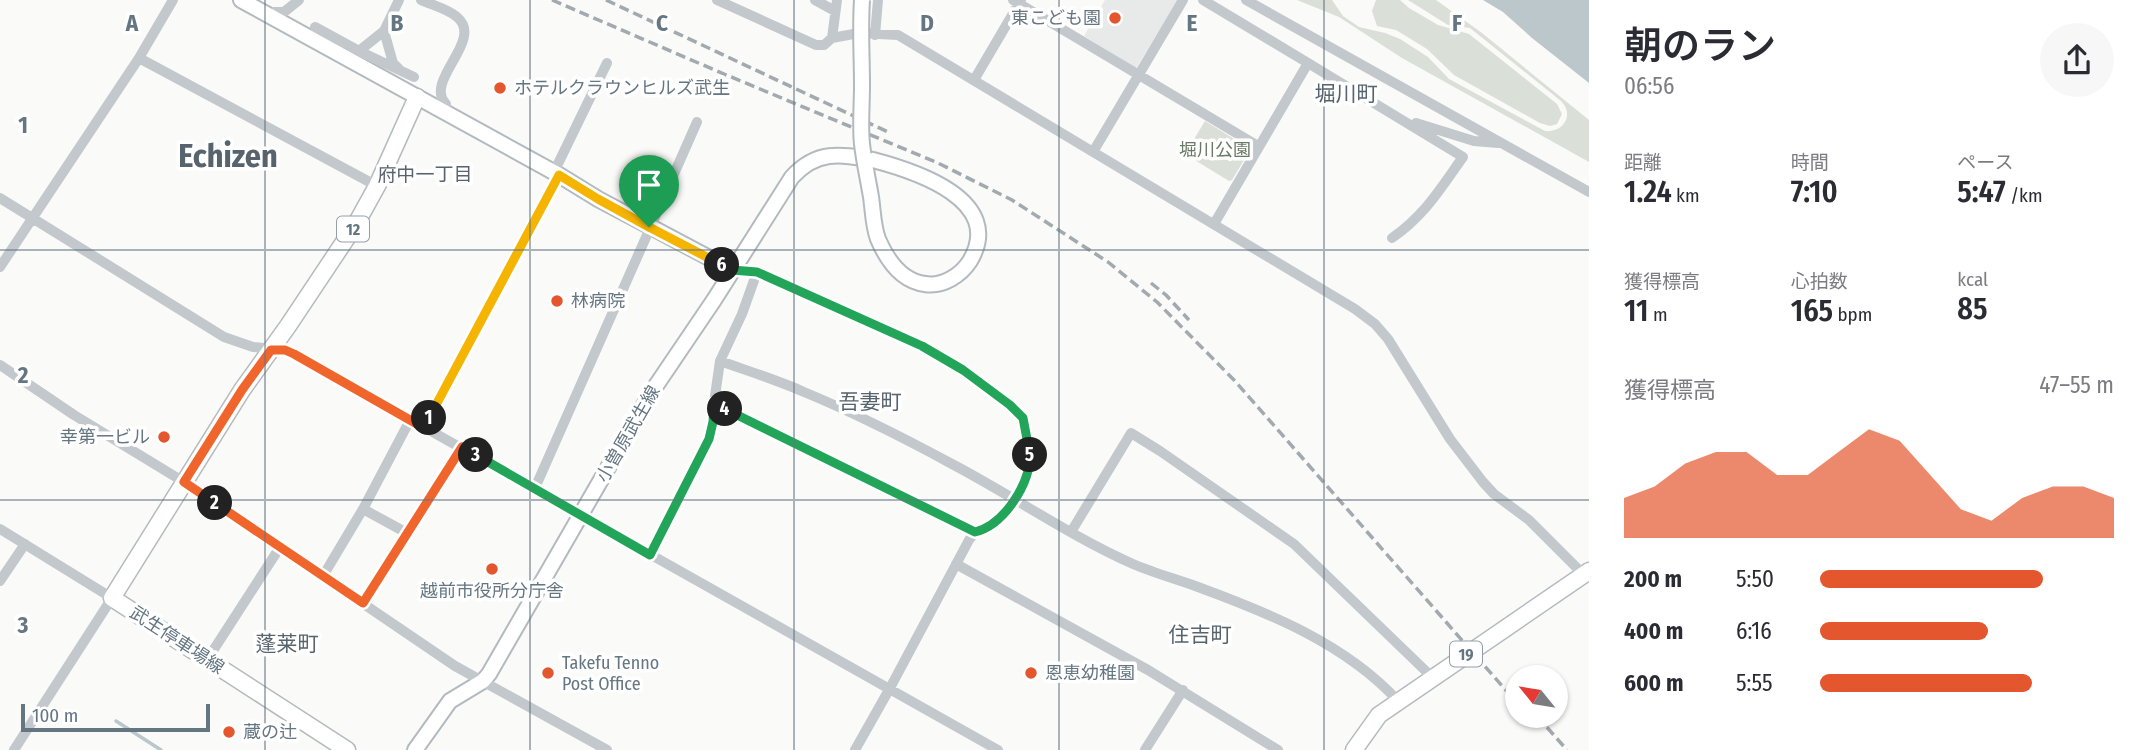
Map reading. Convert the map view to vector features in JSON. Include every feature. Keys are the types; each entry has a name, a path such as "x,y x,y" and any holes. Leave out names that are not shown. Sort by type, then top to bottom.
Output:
{"main road":[{"path":"242,0 598,199 732,270"},
{"name":"小曽原武生線","path":"415,750 450,701 483,681 489,674 651,393 785,187 801,168 817,159 834,155 873,160 896,166 936,184 958,197 977,220 977,241 970,261 948,281 934,285 922,284 908,279 893,265 877,236 862,142 862,0"},
{"name":"武生停車場線","path":"347,750 112,598 242,390 356,224 377,186 417,97"},
{"name":"19","path":"1354,750 1377,717 1398,701 1587,574"}],"street":[{"path":"0,267 139,58 173,0"},
{"path":"275,12 284,12 299,0"},
{"path":"359,51 384,31 399,0"},
{"path":"421,0 466,22 463,40 439,91 446,104"},
{"path":"718,0 816,45 824,45 832,38 859,33 898,35 1342,300 1375,324 1388,338 1450,439 1483,482 1587,574"},
{"path":"815,0 836,6 832,38"},
{"path":"876,35 878,0"},
{"path":"1093,152 1183,0"},
{"path":"1203,0 1463,157 1423,213 1392,239"},
{"path":"1247,0 1589,192"},
{"path":"974,80 1018,1 1258,146"},
{"path":"315,27 414,77"},
{"path":"384,31 393,63 400,70"},
{"path":"139,58 377,186"},
{"path":"424,428 556,174 607,63"},
{"path":"1214,223 1308,63"},
{"path":"1387,111 1450,135 1502,144"},
{"path":"535,488 697,122"},
{"path":"0,198 224,337 242,345 285,350 294,354 998,750"},
{"path":"714,403 975,532 986,530 1009,509 1030,469 1031,450 1023,418 963,370 922,346 757,272 732,270"},
{"path":"650,555 709,439 720,361 757,272"},
{"path":"720,361 803,391 869,422 951,463 1071,532 1133,564 1290,624 1352,660 1382,682 1398,701"},
{"path":"0,365 74,415 184,482 455,666 607,750"},
{"path":"323,576 363,509 410,420"},
{"path":"1071,532 1131,433 1294,544 1432,677"},
{"path":"363,603 462,447"},
{"path":"363,509 407,533"},
{"path":"0,529 112,598 14,750"},
{"path":"855,750 975,532"},
{"path":"0,581 25,544"},
{"path":"207,660 280,547"},
{"path":"956,564 1183,690 1279,750"},
{"path":"1145,750 1183,690"}],"shaded area":[{"path":"1105,0 1178,0 1136,68 1084,36"},
{"path":"1483,0 1589,0 1589,83 1503,12"}],"green space":[{"path":"1297,0 1332,0 1343,16 1359,27 1400,39 1428,57 1449,79 1545,131 1562,126 1567,112 1561,101 1470,28 1448,25 1408,0 1436,0 1482,33 1589,120 1589,162 1402,58 1339,17"},
{"path":"1376,0 1400,0 1438,25 1469,34 1557,104 1562,114 1557,124 1550,126 1540,123 1454,75 1427,49 1396,30 1377,26 1372,11"},
{"name":"堀川公園","path":"1205,121 1244,145 1247,155 1232,180 1229,181 1185,154"}],"waterway":[{"path":"116,721 161,750"}],"railway":[{"path":"552,0 938,163 1012,200 1108,262 1157,302 1235,381 1505,689"},
{"path":"606,0 888,132"},
{"path":"1151,283 1189,320"},
{"path":"1548,728 1567,750"}],"place":[{"name":"東こども園","path":"1115,18"},
{"name":"ホテルクラウンヒルズ武生","path":"500,88"},
{"name":"林病院","path":"557,301"},
{"name":"幸第一ビル","path":"164,437"},
{"name":"越前市役所分庁舎","path":"492,569"},
{"name":"Takefu Tenno Post Office","path":"548,673"},
{"name":"恩恵幼稚園","path":"1031,673"},
{"name":"蔵の辻","path":"229,732"}],"district":[{"name":"堀川町","path":"1346,94"},
{"name":"Echizen","path":"228,156"},
{"name":"府中一丁目","path":"425,174"},
{"name":"吾妻町","path":"870,402"},
{"name":"住吉町","path":"1200,635"},
{"name":"蓬莱町","path":"287,644"}],"route":[{"path":"559,175 649,227 732,270 757,272 922,346 963,370 1010,405 1023,418 1031,450 1030,469 1009,509 986,530 975,532 714,403 709,439 650,555 462,447 363,603 184,482 242,390 271,350 285,350 294,354 424,428 559,175"}]}
